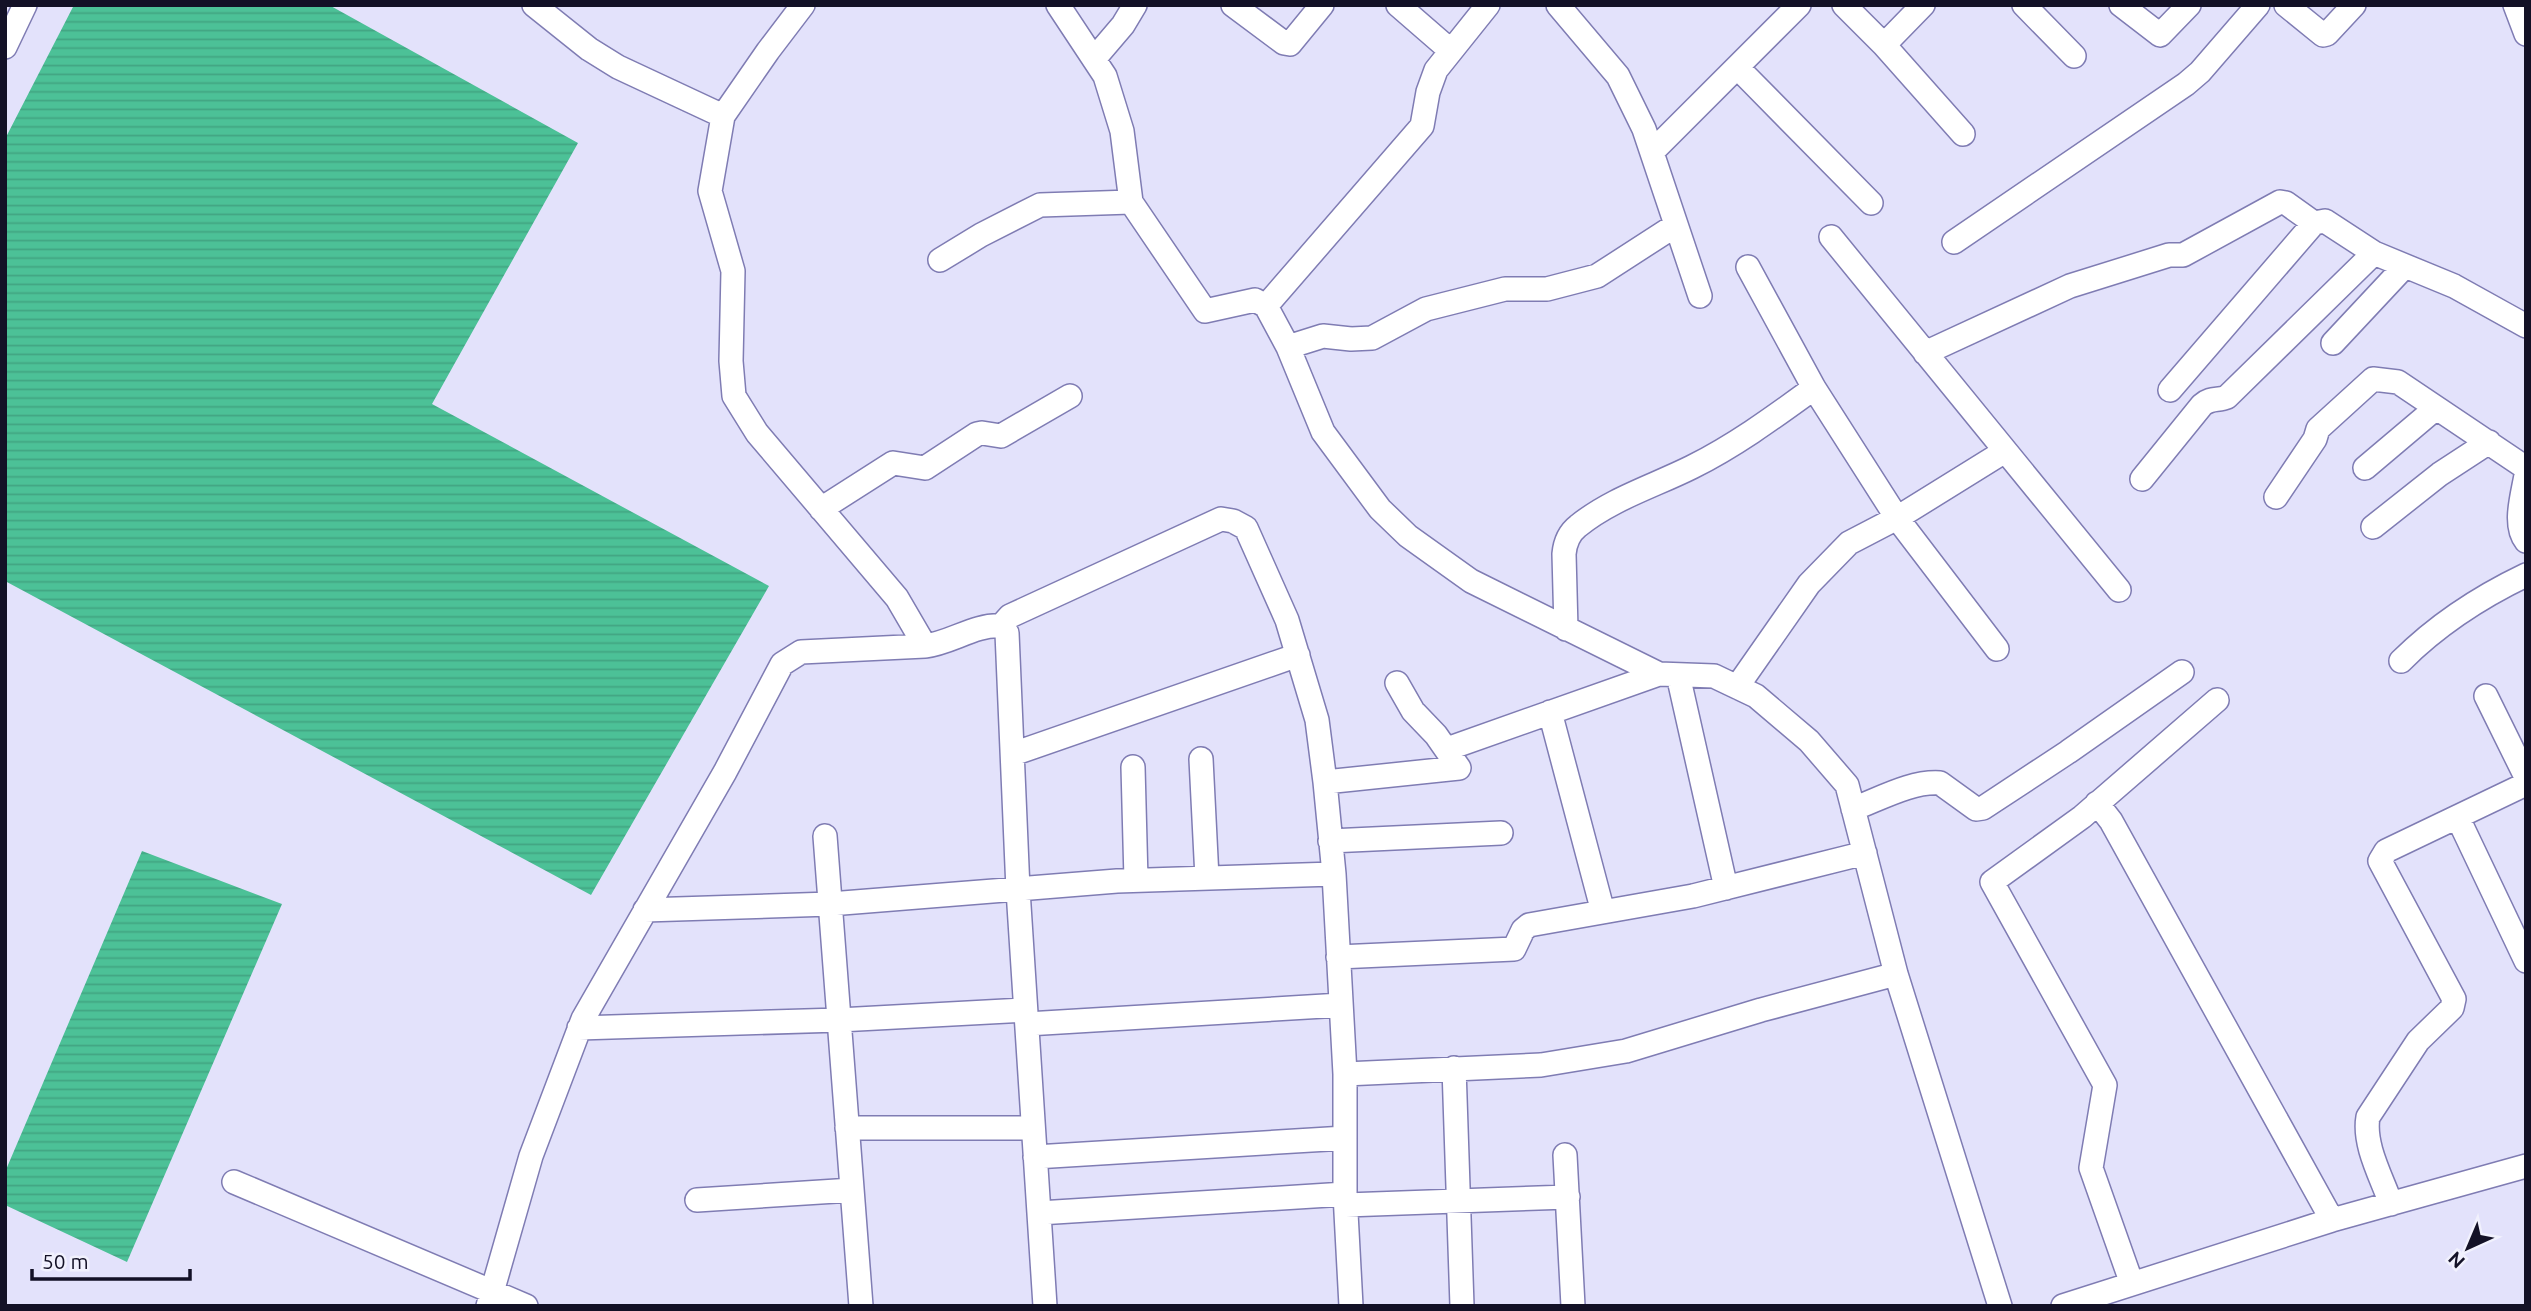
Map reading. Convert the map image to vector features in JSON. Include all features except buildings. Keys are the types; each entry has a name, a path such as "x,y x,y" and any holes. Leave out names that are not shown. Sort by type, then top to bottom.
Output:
{"street":[{"path":"5,47 25,5"},
{"path":"803,5 723,116 709,191 733,271 731,361 734,396 757,433 897,598 925,646"},
{"path":"1058,5 1105,76 1122,131 1131,202 1205,312 1255,300 1266,306 1288,347 1323,432 1380,509 1408,536 1471,581 1566,629 1669,674"},
{"path":"1094,59 1123,25 1135,5"},
{"path":"1233,5 1284,43 1290,44 1322,5"},
{"path":"1398,5 1451,51"},
{"path":"1266,306 1422,127 1428,92 1436,70 1488,5"},
{"path":"1559,5 1618,76 1644,129 1700,296"},
{"path":"1652,152 1799,5"},
{"path":"1844,5 1884,45 1963,134"},
{"path":"1884,45 1923,5"},
{"path":"2024,5 2074,56"},
{"path":"2120,5 2160,35 2189,5"},
{"path":"1954,242 2186,84 2200,72 2258,5"},
{"path":"2286,5 2323,35 2354,5"},
{"path":"2515,5 2526,34"},
{"path":"537,6 589,49 618,67 723,116"},
{"path":"1737,67 1871,204"},
{"path":"940,260 981,235 1040,205 1131,202"},
{"path":"1925,353 2070,286 2169,254 2183,255 2280,202 2286,203 2314,223"},
{"path":"2170,390 2314,223 2325,221 2374,253 2454,286 2526,326"},
{"path":"1288,347 1322,336 1372,338 1426,309 1505,289 1547,289 1597,276 1676,225"},
{"path":"1831,237 2119,590"},
{"path":"2142,479 2207,400 2227,397 2374,253"},
{"path":"2333,343 2405,266"},
{"path":"1748,267 1814,388 1897,518 1997,649"},
{"path":"2276,497 2315,439 2318,429 2373,379 2398,382 2526,468"},
{"path":"1566,629 1564,554 1566,542 1574,528 1598,511 1690,468 1742,440 1814,388"},
{"path":"821,509 893,463 925,468 977,435 982,433 1002,436 1070,396"},
{"path":"2365,468 2436,408"},
{"path":"2372,527 2431,481 2489,442"},
{"path":"1737,687 1809,584 1849,543 1897,518 2005,452"},
{"path":"2526,475 2520,533 2526,541"},
{"path":"1001,626 1010,616 1221,519 1233,521 1246,528 1287,620 1317,720 1334,874 1345,1074 1345,1200 1351,1306"},
{"path":"2401,661 2424,638 2471,606 2526,575"},
{"path":"490,1298 531,1156 579,1028 725,772 782,664 801,652 939,645 990,625 1001,626 1007,633 1018,890 1045,1306"},
{"path":"1013,754 1298,655"},
{"path":"1853,809 1916,785 1933,782 1940,783 1976,808 1983,807 2068,752 2182,672"},
{"path":"1669,674 1726,888"},
{"path":"1447,749 1669,674 1714,676 1756,696 1809,741 1847,785 1896,974 2000,1306"},
{"path":"1325,782 1459,768 1447,749 1413,711 1397,683"},
{"path":"2486,696 2526,777"},
{"path":"2132,1284 2091,1168 2105,1085 1992,882 2097,803 2217,701"},
{"path":"1550,712 1603,912"},
{"path":"1201,759 1207,878"},
{"path":"1133,767 1136,880"},
{"path":"2391,1204 2368,1139 2368,1116 2418,1041 2452,1008 2454,999 2380,861 2386,850 2458,818 2526,783"},
{"path":"2097,803 2111,821 2332,1220"},
{"path":"2458,818 2526,961"},
{"path":"1330,841 1501,833"},
{"path":"825,836 861,1306"},
{"path":"1338,957 1514,949 1523,930 1529,925 1726,888 1865,853"},
{"path":"645,910 830,904 1136,880 1334,874"},
{"path":"1345,1074 1541,1065 1626,1051 1761,1010 1896,974"},
{"path":"579,1028 1026,1017 1341,1005"},
{"path":"1454,1068 1462,1306"},
{"path":"847,1128 1033,1128"},
{"path":"1035,1157 1345,1138"},
{"path":"1565,1155 1573,1306"},
{"path":"2063,1306 2332,1220 2526,1166"},
{"path":"234,1182 490,1298 526,1306"},
{"path":"697,1200 852,1190"},
{"path":"1039,1213 1345,1200 1458,1202 1568,1197"}],"shaded area":[{"path":"74,5 329,5 578,143 432,404 769,586 591,895 5,581 5,139"},
{"path":"142,851 282,904 127,1262 5,1205 5,1172"}]}
